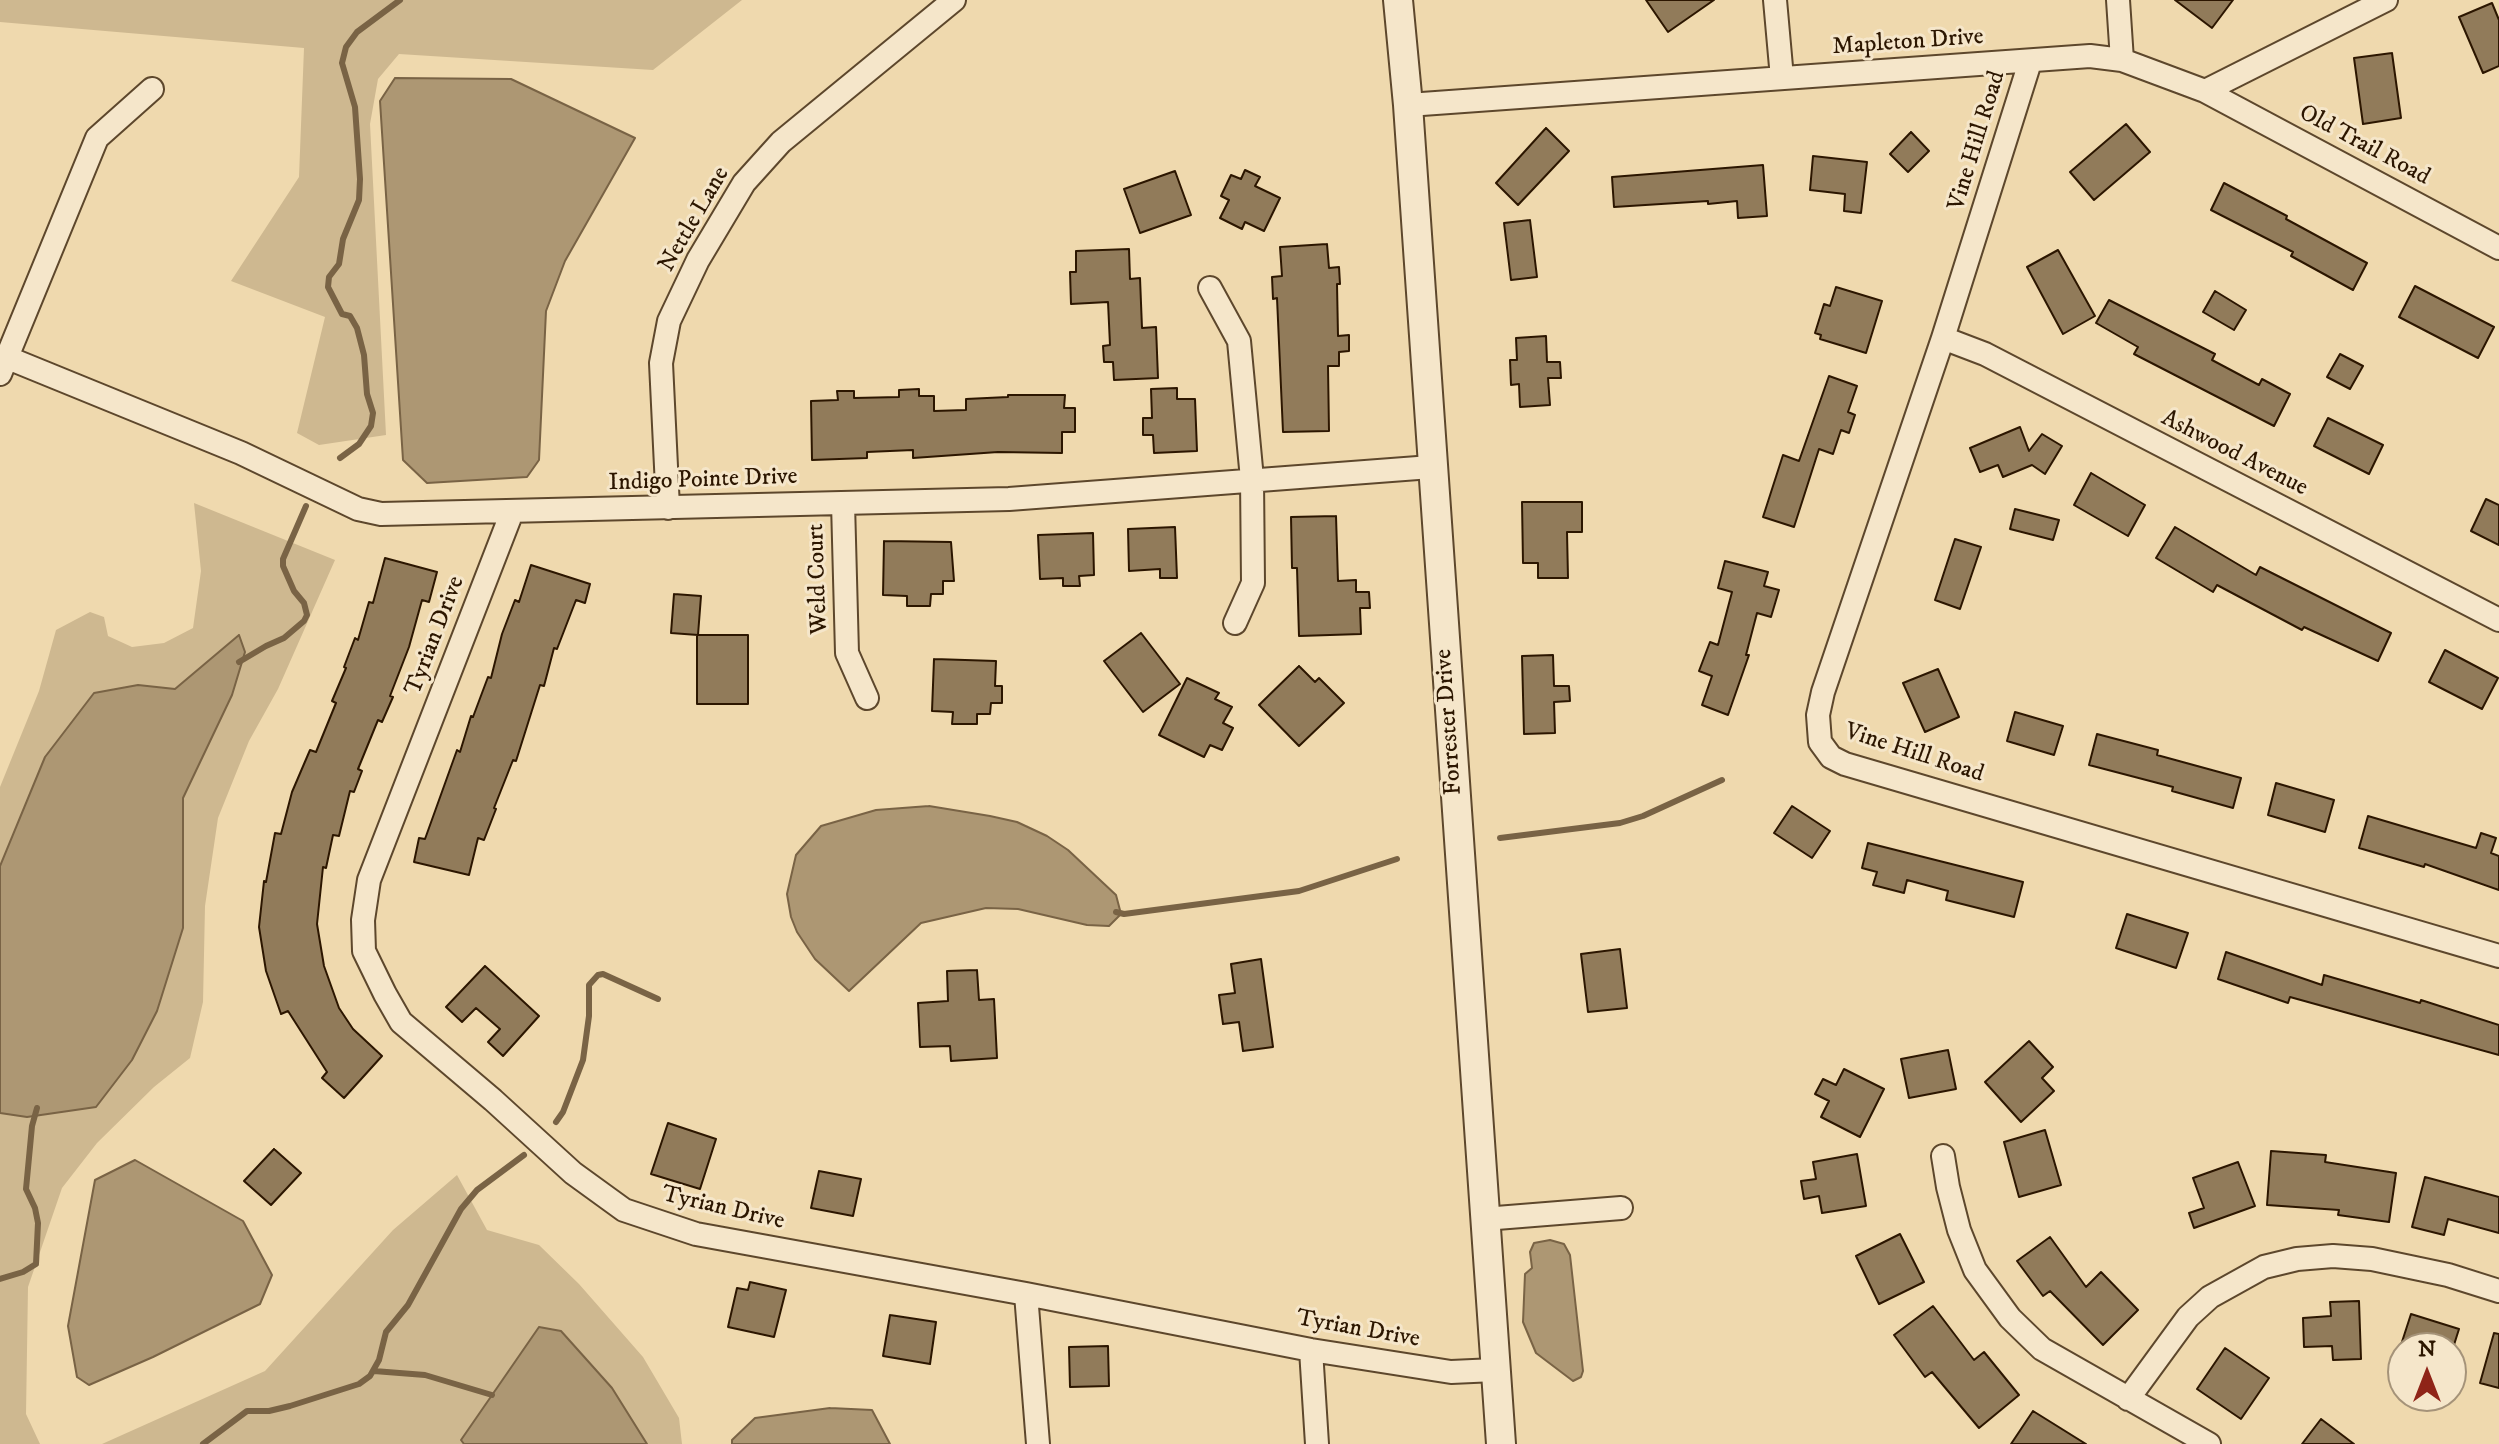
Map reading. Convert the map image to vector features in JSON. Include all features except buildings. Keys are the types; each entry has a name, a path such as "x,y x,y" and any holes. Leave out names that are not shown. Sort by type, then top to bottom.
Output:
{"street":[{"name":"Nettle Lane","path":"668,508 661,363 669,321 698,260 744,183 781,142 954,0"},
{"name":"Forrester Drive","path":"1398,0 1408,105 1501,1444"},
{"path":"1775,0 1782,78"},
{"path":"2118,0 2122,60"},
{"path":"2205,91 2386,0"},
{"name":"Mapleton Drive","path":"1408,105 2090,56 2122,60 2205,91"},
{"name":"Vine Hill Road","path":"2030,62 1943,338 1823,692 1818,734 1824,750 1845,764 2499,956"},
{"path":"4,366 97,138 152,89"},
{"name":"Old Trail Road","path":"2205,91 2499,248"},
{"path":"1210,288 1239,341 1252,479 1253,583 1235,623"},
{"name":"Ashwood Avenue","path":"1943,338 1985,354 2499,620"},
{"name":"Indigo Pointe Drive","path":"4,366 241,453 358,509 381,514 1009,499 1431,467"},
{"name":"Weld Court","path":"843,503 847,653 867,698"},
{"name":"Tyrian Drive","path":"512,512 369,880 363,920 364,951 401,1022 573,1173 624,1210 696,1234 1311,1350 1451,1372 1495,1370"},
{"path":"1943,1156 1959,1230 1975,1270 2010,1318 2042,1349 2209,1444"},
{"path":"1484,1219 1621,1208"},
{"path":"2128,1399 2188,1317 2210,1297 2264,1267 2333,1256 2372,1259 2448,1275 2499,1291"},
{"path":"1026,1294 1038,1444"},
{"path":"1311,1350 1317,1444"}],"shaded area":[{"path":"0,0 742,0 653,70 399,54 378,79 370,124 386,435 319,445 297,433 325,317 231,281 299,177 304,48 0,22"},
{"path":"395,78 511,79 635,138 565,261 546,311 539,460 527,477 427,483 403,460 380,101"},
{"path":"194,503 335,560 278,689 249,741 218,818 205,906 203,1002 190,1058 154,1087 97,1143 62,1188 28,1287 26,1414 40,1444 0,1444 0,1113 27,1117 132,1060 156,1011 183,928 183,798 232,695 245,652 239,635 175,689 138,685 45,757 0,866 0,787 39,691 56,630 90,612 104,617 108,636 132,647 164,643 193,628 201,571"},
{"path":"239,635 245,652 232,695 183,798 183,928 157,1011 132,1060 96,1107 27,1117 0,1113 0,866 45,757 94,693 138,685 175,689"},
{"path":"929,806 1017,822 1047,836 1068,850 1116,895 1121,914 1109,926 1087,925 1018,909 986,908 921,923 849,991 815,959 791,917 787,894 796,855 821,826 876,810"},
{"path":"135,1160 243,1221 272,1275 260,1304 89,1385 77,1377 68,1326 95,1180"},
{"path":"457,1175 487,1230 539,1245 579,1284 643,1357 679,1418 682,1444 647,1444 612,1388 562,1331 539,1327 462,1440 464,1444 102,1444 265,1371 393,1230"},
{"path":"1550,1240 1564,1244 1570,1255 1583,1371 1581,1377 1573,1381 1536,1353 1523,1322 1525,1274 1532,1268 1530,1252 1534,1243"},
{"path":"539,1327 561,1331 612,1388 647,1444 464,1444 461,1440"},
{"path":"830,1408 872,1410 890,1444 732,1444 732,1440 755,1418"}],"waterway":[{"path":"340,458 359,444 371,426 373,413 357,328 350,316 342,314 328,287 329,277 339,264 343,239 359,200 355,107 342,63 346,47 357,32 400,0"},
{"path":"239,662 284,638 307,615 304,603 294,591 283,566 283,559 306,506"},
{"path":"1500,838 1620,823 1643,816 1722,780"},
{"path":"1116,912 1124,914 1299,891 1397,859"},
{"path":"556,1122 563,1112 583,1060 589,1016 589,985 603,974 658,999"},
{"path":"0,1279 36,1264 38,1223 26,1189 32,1126 37,1108"},
{"path":"203,1444 247,1411 269,1411 290,1406 359,1384 370,1376 379,1360 386,1332 408,1305 461,1209 477,1190 524,1155"},
{"path":"374,1371 425,1375 492,1395"}]}
